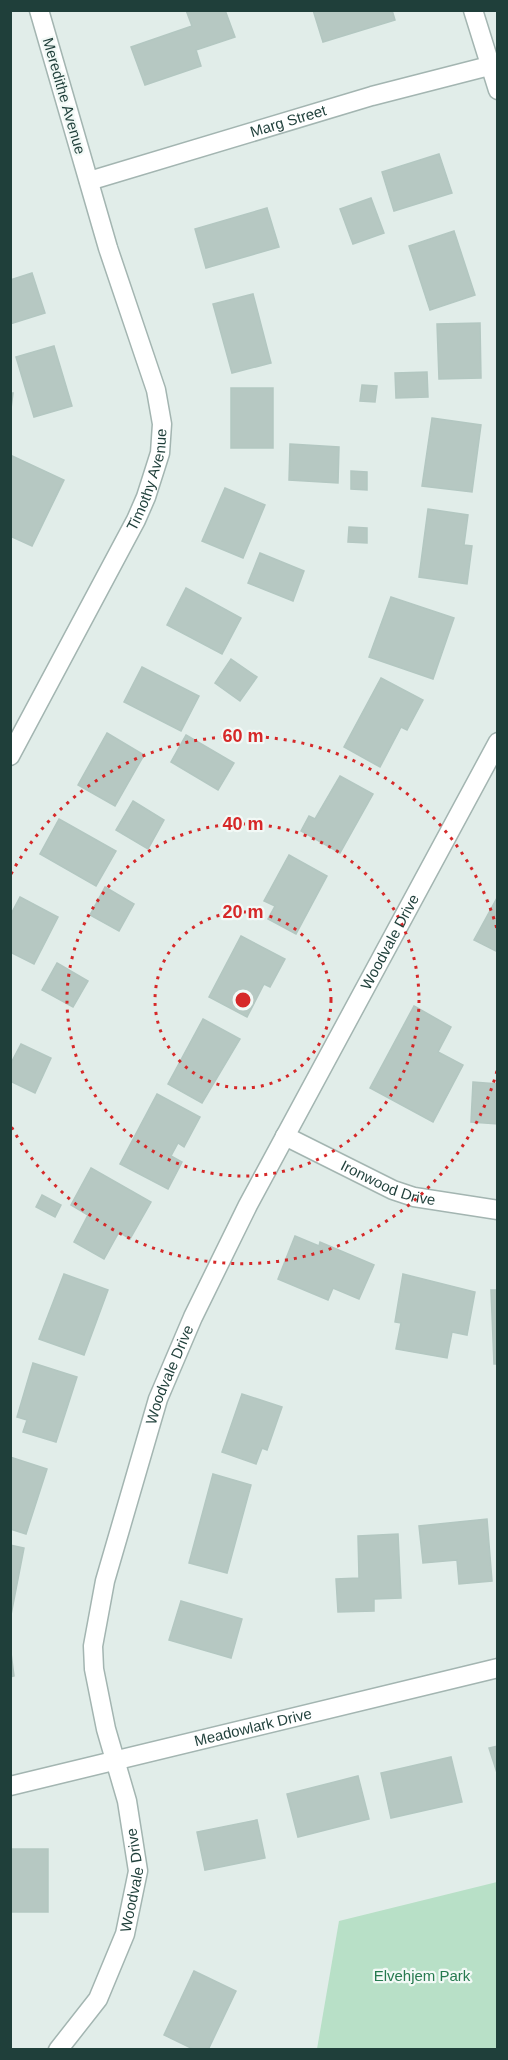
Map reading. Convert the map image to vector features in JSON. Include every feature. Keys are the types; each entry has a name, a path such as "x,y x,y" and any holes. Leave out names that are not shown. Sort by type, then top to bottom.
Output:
{"street":[{"name":"Meredithe Avenue","path":"39,10 89,182"},
{"path":"473,10 498,90"},
{"name":"Marg Street","path":"89,182 372,96 489,66"},
{"name":"Timothy Avenue","path":"10,756 136,520 160,453 162,424 156,390 108,248 89,182"},
{"name":"Woodvale Drive","path":"58,2049 98,1999 125,1934 138,1871 128,1801 106,1729 94,1669 95,1625 105,1581 158,1399 193,1317 285,1136 498,742"},
{"name":"Ironwood Drive","path":"285,1136 393,1190 414,1197 498,1210"},
{"name":"Meadowlark Drive","path":"10,1786 498,1668"}],"green space":[{"name":"Elvehjem Park","path":"497,1882 497,2049 317,2049 339,1921"}],"building":[{"path":"186,10 225,10 235,37 196,50 201,66 145,85 131,47 192,26"},
{"path":"313,10 392,10 395,20 323,42"},
{"path":"439,154 452,193 394,211 382,172"},
{"path":"371,198 384,233 353,244 340,209"},
{"path":"267,208 279,247 206,268 195,229"},
{"path":"454,231 475,295 430,310 409,246"},
{"path":"32,273 45,313 10,324 10,280"},
{"path":"253,294 271,363 232,373 213,304"},
{"path":"480,323 481,378 439,379 437,324"},
{"path":"54,346 72,406 34,417 16,357"},
{"path":"427,372 428,397 396,398 395,373"},
{"path":"362,385 377,386 375,402 360,401"},
{"path":"231,388 273,388 273,448 231,448"},
{"path":"10,393 13,393 10,417"},
{"path":"432,418 481,425 472,492 422,486"},
{"path":"290,444 339,447 338,483 289,480"},
{"path":"10,455 64,480 32,546 10,536"},
{"path":"351,471 367,472 367,490 351,489"},
{"path":"225,488 265,505 243,558 202,541"},
{"path":"428,509 468,515 464,545 472,546 467,584 419,577"},
{"path":"349,527 367,528 367,543 348,542"},
{"path":"260,553 304,571 293,601 248,583"},
{"path":"186,588 241,618 222,654 167,625"},
{"path":"391,597 454,618 433,679 369,657"},
{"path":"231,659 257,677 240,701 215,683"},
{"path":"142,667 199,696 181,731 124,702"},
{"path":"381,678 423,700 407,730 401,727 380,767 344,747"},
{"path":"107,733 144,755 115,806 78,785"},
{"path":"186,735 234,763 218,790 171,762"},
{"path":"340,776 373,794 340,853 301,831 309,816 315,819"},
{"path":"133,801 164,820 148,849 116,830"},
{"path":"59,819 116,851 96,886 40,854"},
{"path":"289,855 327,876 296,934 268,919 275,906 264,901"},
{"path":"105,887 134,904 119,931 90,915"},
{"path":"498,896 498,952 474,940"},
{"path":"20,897 58,917 34,964 10,952 10,916"},
{"path":"241,936 285,959 270,987 264,984 247,1017 209,997"},
{"path":"57,963 88,981 73,1007 42,990"},
{"path":"414,1006 451,1027 438,1052 463,1065 433,1122 370,1088"},
{"path":"203,1019 240,1039 202,1103 168,1084"},
{"path":"21,1044 51,1058 35,1093 10,1081 10,1065"},
{"path":"473,1082 498,1084 498,1124 471,1122"},
{"path":"157,1094 200,1117 184,1147 178,1143 171,1156 182,1162 168,1189 120,1164"},
{"path":"91,1168 151,1202 130,1239 119,1232 104,1259 74,1242 88,1215 71,1205"},
{"path":"42,1195 61,1205 55,1217 36,1207"},
{"path":"295,1236 319,1246 320,1242 374,1265 359,1299 333,1288 328,1300 278,1279"},
{"path":"64,1274 108,1290 84,1355 39,1339"},
{"path":"403,1274 475,1292 467,1335 452,1332 447,1358 396,1349 401,1323 395,1322"},
{"path":"491,1290 498,1290 498,1364 494,1364"},
{"path":"33,1363 77,1377 56,1442 23,1432 27,1420 17,1417"},
{"path":"242,1394 282,1407 267,1450 262,1448 256,1464 222,1452"},
{"path":"10,1457 47,1469 26,1534 10,1529"},
{"path":"213,1474 251,1485 227,1573 189,1563"},
{"path":"487,1519 492,1581 459,1584 457,1560 423,1563 419,1526"},
{"path":"398,1534 401,1598 374,1599 374,1611 338,1612 336,1579 359,1578 358,1536"},
{"path":"10,1545 24,1548 10,1620"},
{"path":"181,1601 242,1619 231,1658 169,1640"},
{"path":"10,1645 14,1676 10,1677"},
{"path":"498,1746 498,1776 489,1748"},
{"path":"451,1757 462,1802 391,1818 381,1773"},
{"path":"358,1776 369,1819 298,1837 287,1794"},
{"path":"257,1820 265,1858 205,1870 197,1832"},
{"path":"10,1849 48,1849 48,1912 10,1912"},
{"path":"194,1971 236,1991 208,2050 195,2050 164,2035"}]}
